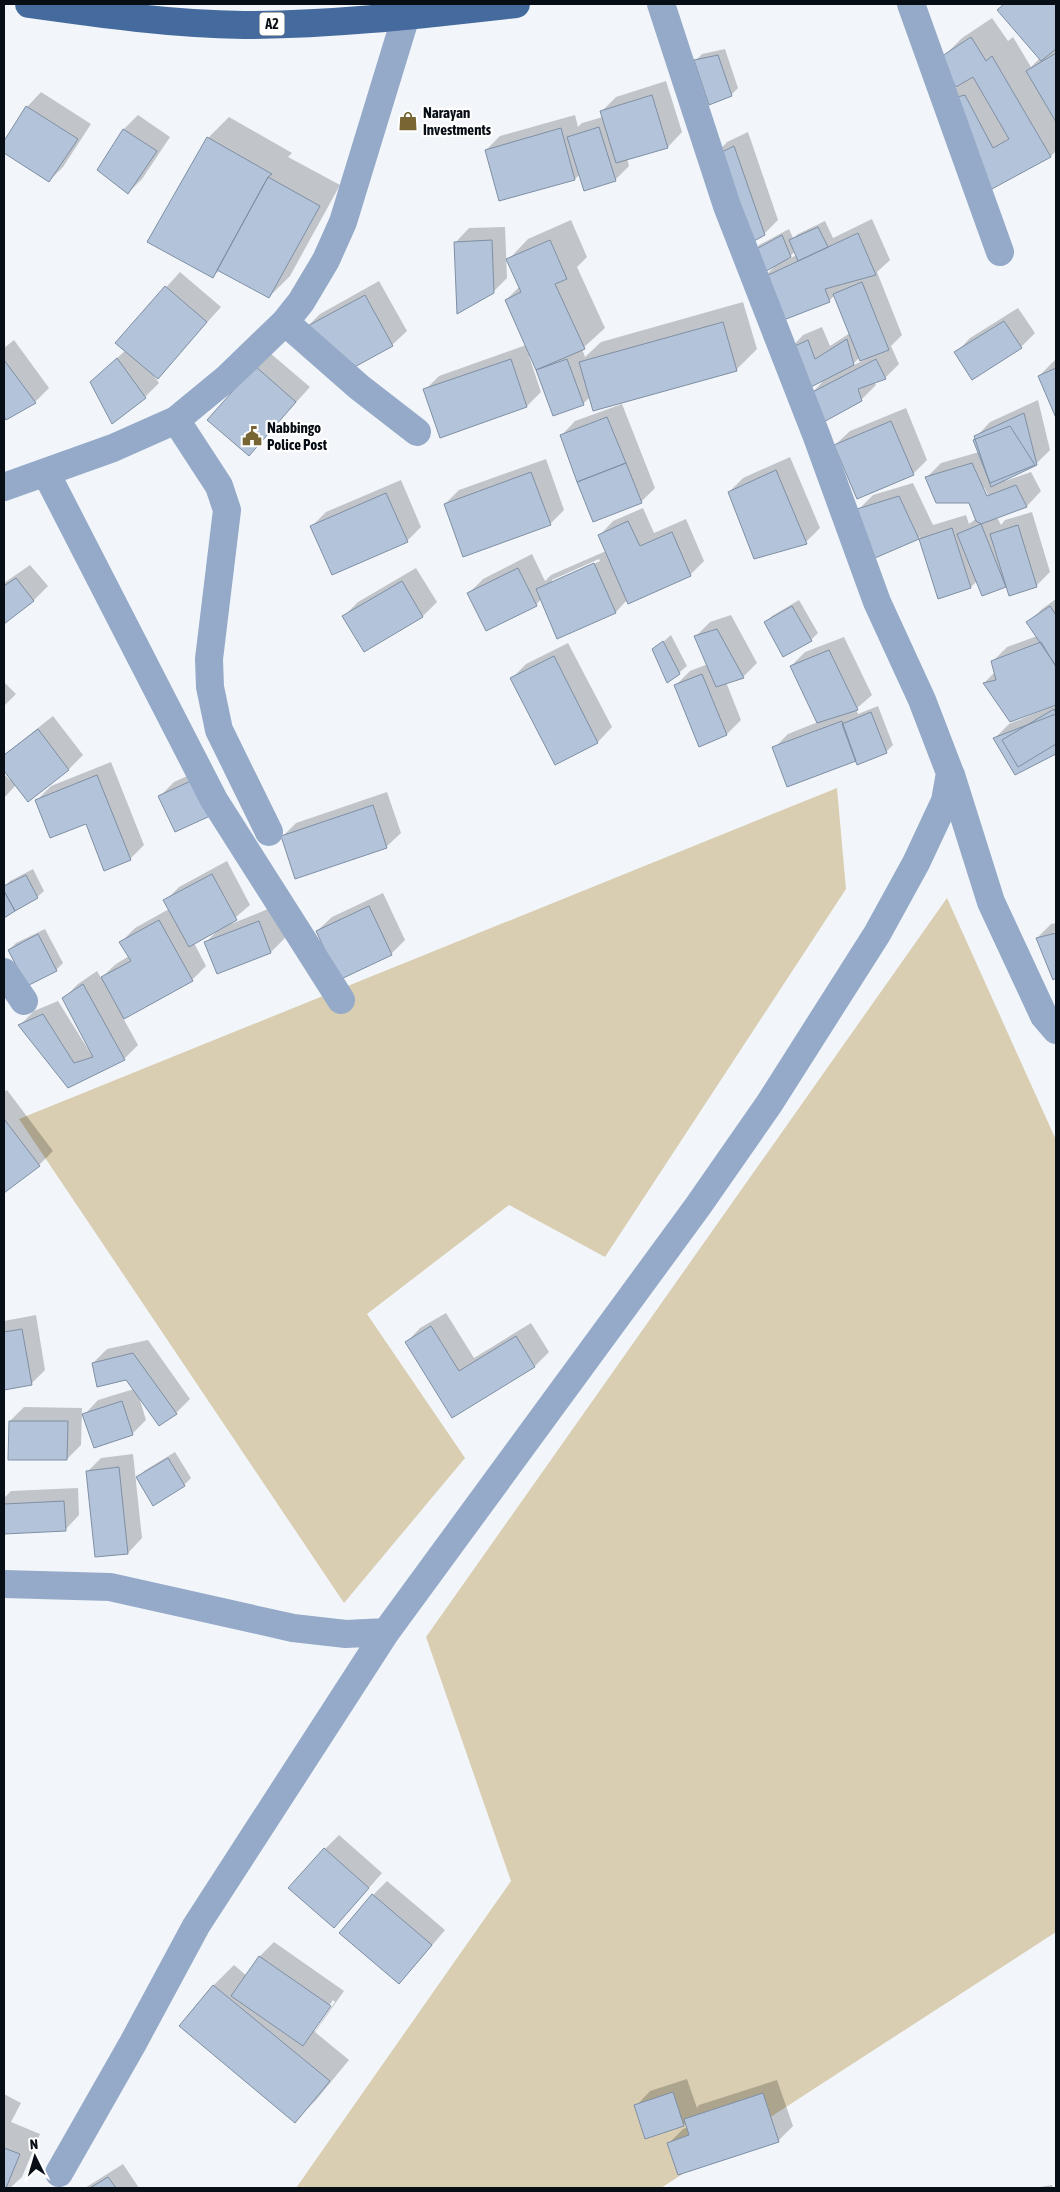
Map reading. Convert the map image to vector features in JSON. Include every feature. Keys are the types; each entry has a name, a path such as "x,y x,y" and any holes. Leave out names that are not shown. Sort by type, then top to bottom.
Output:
{"main road":[{"name":"A2","path":"29,4 129,19 244,25 406,16 516,4"}],"street":[{"path":"661,4 734,222 817,437 877,602 922,700 950,773 991,902 1044,1016 1056,1030"},
{"path":"911,4 1000,252"},
{"path":"4,487 113,448 176,420 227,378 285,322 301,302 326,260 343,222 406,16"},
{"path":"285,322 359,387 417,432"},
{"path":"176,420 219,486 227,510 209,658 210,687 219,730 269,832"},
{"path":"46,473 214,800 341,1000"},
{"path":"59,2173 133,2043 196,1926 386,1632 698,1206 769,1104 877,934 916,863 945,801 950,773"},
{"path":"4,972 24,1001"},
{"path":"4,1584 110,1587 293,1628 346,1634 386,1632"}],"shaded area":[{"path":"837,788 846,889 605,1257 509,1205 367,1314 465,1458 344,1603 19,1119"},
{"path":"947,898 1056,1140 1056,1932 661,2188 296,2188 511,1881 426,1637"}],"building":[{"path":"1004,4 1056,4 1056,49 1041,61 997,10"},
{"path":"971,37 986,61 992,56 1051,157 990,190 941,101 965,95 993,148 1009,139 973,77 956,87 939,58"},
{"path":"1056,53 1056,122 1026,71"},
{"path":"718,55 732,96 709,105 694,60"},
{"path":"652,95 668,148 616,163 600,111"},
{"path":"26,106 78,139 49,182 4,153 4,141"},
{"path":"599,127 616,181 584,191 567,137"},
{"path":"561,128 575,180 499,201 485,150"},
{"path":"123,129 157,151 128,194 97,170"},
{"path":"207,137 272,174 268,177 213,278 147,242"},
{"path":"734,146 765,235 743,247 716,155"},
{"path":"268,177 320,206 269,298 217,270"},
{"path":"818,227 828,247 798,261 789,240"},
{"path":"858,233 876,275 825,289 830,302 781,321 762,278"},
{"path":"782,235 791,257 761,274 751,252"},
{"path":"492,240 494,293 457,314 454,242"},
{"path":"550,240 567,279 555,284 585,349 536,370 505,300 521,292 506,259"},
{"path":"862,282 889,350 860,361 833,294"},
{"path":"165,286 207,322 158,379 115,343"},
{"path":"365,295 393,346 349,370 304,328"},
{"path":"1004,321 1022,348 972,380 954,352"},
{"path":"723,322 737,371 593,411 579,362"},
{"path":"847,339 854,365 805,390 788,349 808,340 815,359"},
{"path":"117,358 146,398 112,424 90,382"},
{"path":"511,359 527,407 440,438 423,389"},
{"path":"567,359 584,405 553,416 536,370"},
{"path":"876,359 886,379 858,389 862,401 820,424 807,395"},
{"path":"4,360 36,403 6,420 4,416"},
{"path":"255,366 296,402 249,456 207,420"},
{"path":"1056,368 1056,418 1038,376"},
{"path":"1024,413 1037,465 991,487 974,436"},
{"path":"607,417 626,463 577,482 560,435"},
{"path":"891,421 914,475 857,499 834,445"},
{"path":"1010,426 1035,465 990,483 973,440"},
{"path":"626,463 642,503 593,522 577,482"},
{"path":"972,463 987,496 1016,485 1027,507 981,524 976,521 969,503 936,503 925,477"},
{"path":"776,470 807,544 754,559 728,492"},
{"path":"531,472 551,525 463,557 444,504"},
{"path":"386,493 408,542 332,575 310,526"},
{"path":"899,496 919,539 875,558 857,509"},
{"path":"628,521 640,546 672,532 691,576 628,604 598,535"},
{"path":"981,524 1006,587 982,596 957,534"},
{"path":"1018,525 1037,587 1009,596 990,534"},
{"path":"952,528 971,588 938,599 919,539"},
{"path":"594,563 616,613 557,639 536,589"},
{"path":"518,568 537,606 486,631 467,593"},
{"path":"16,578 34,601 4,624 4,586"},
{"path":"402,581 423,617 364,652 342,616"},
{"path":"792,606 812,641 783,657 764,622"},
{"path":"1050,606 1056,615 1056,666 1026,622"},
{"path":"717,629 744,678 716,687 694,636"},
{"path":"663,641 680,674 667,683 652,649"},
{"path":"1041,642 1056,667 1056,705 1010,722 983,683 996,680 991,661"},
{"path":"829,650 858,710 817,723 790,666"},
{"path":"554,656 598,743 555,765 510,678"},
{"path":"702,674 727,735 699,747 674,685"},
{"path":"1054,709 1056,713 1056,744 1018,767 1002,740"},
{"path":"871,712 887,753 857,765 842,724"},
{"path":"1056,714 1056,754 1015,775 993,738"},
{"path":"842,721 856,761 787,787 772,747"},
{"path":"38,729 69,770 28,802 4,771 4,755"},
{"path":"97,775 131,860 104,871 86,824 50,838 35,800"},
{"path":"193,780 210,816 175,832 158,796"},
{"path":"373,805 387,848 295,879 281,836"},
{"path":"212,874 237,920 189,947 163,900"},
{"path":"26,875 38,898 15,911 4,891 4,886"},
{"path":"4,891 15,911 4,918"},
{"path":"369,906 392,955 339,980 316,931"},
{"path":"159,920 193,981 124,1019 101,977 131,961 119,942"},
{"path":"259,921 271,953 217,974 204,942"},
{"path":"1056,933 1056,978 1053,980 1036,938"},
{"path":"38,934 57,971 27,986 8,950"},
{"path":"83,984 125,1060 68,1088 18,1025 43,1014 74,1063 93,1057 62,998"},
{"path":"4,1119 40,1166 4,1193"},
{"path":"431,1326 459,1371 516,1336 535,1367 452,1418 405,1342"},
{"path":"22,1329 32,1385 4,1390 4,1332"},
{"path":"133,1353 177,1414 159,1426 126,1380 97,1387 92,1363"},
{"path":"122,1401 133,1435 94,1448 82,1414"},
{"path":"9,1421 68,1421 67,1460 8,1460"},
{"path":"168,1458 185,1486 153,1506 136,1477"},
{"path":"119,1467 128,1554 95,1557 86,1471"},
{"path":"64,1501 66,1531 4,1534 4,1504"},
{"path":"324,1848 369,1888 334,1928 288,1888"},
{"path":"372,1894 432,1945 399,1984 339,1933"},
{"path":"259,1956 331,2006 303,2046 231,1996"},
{"path":"213,1985 330,2081 295,2123 179,2026"},
{"path":"673,2092 684,2126 645,2139 634,2105"},
{"path":"763,2093 779,2142 678,2175 667,2143 689,2135 684,2119"},
{"path":"4,2148 20,2154 6,2188 4,2188"},
{"path":"108,2177 116,2188 90,2188"}],"place":[{"name":"Narayan Investments","path":"408,121"},
{"name":"Nabbingo Police Post","path":"252,436"}]}
